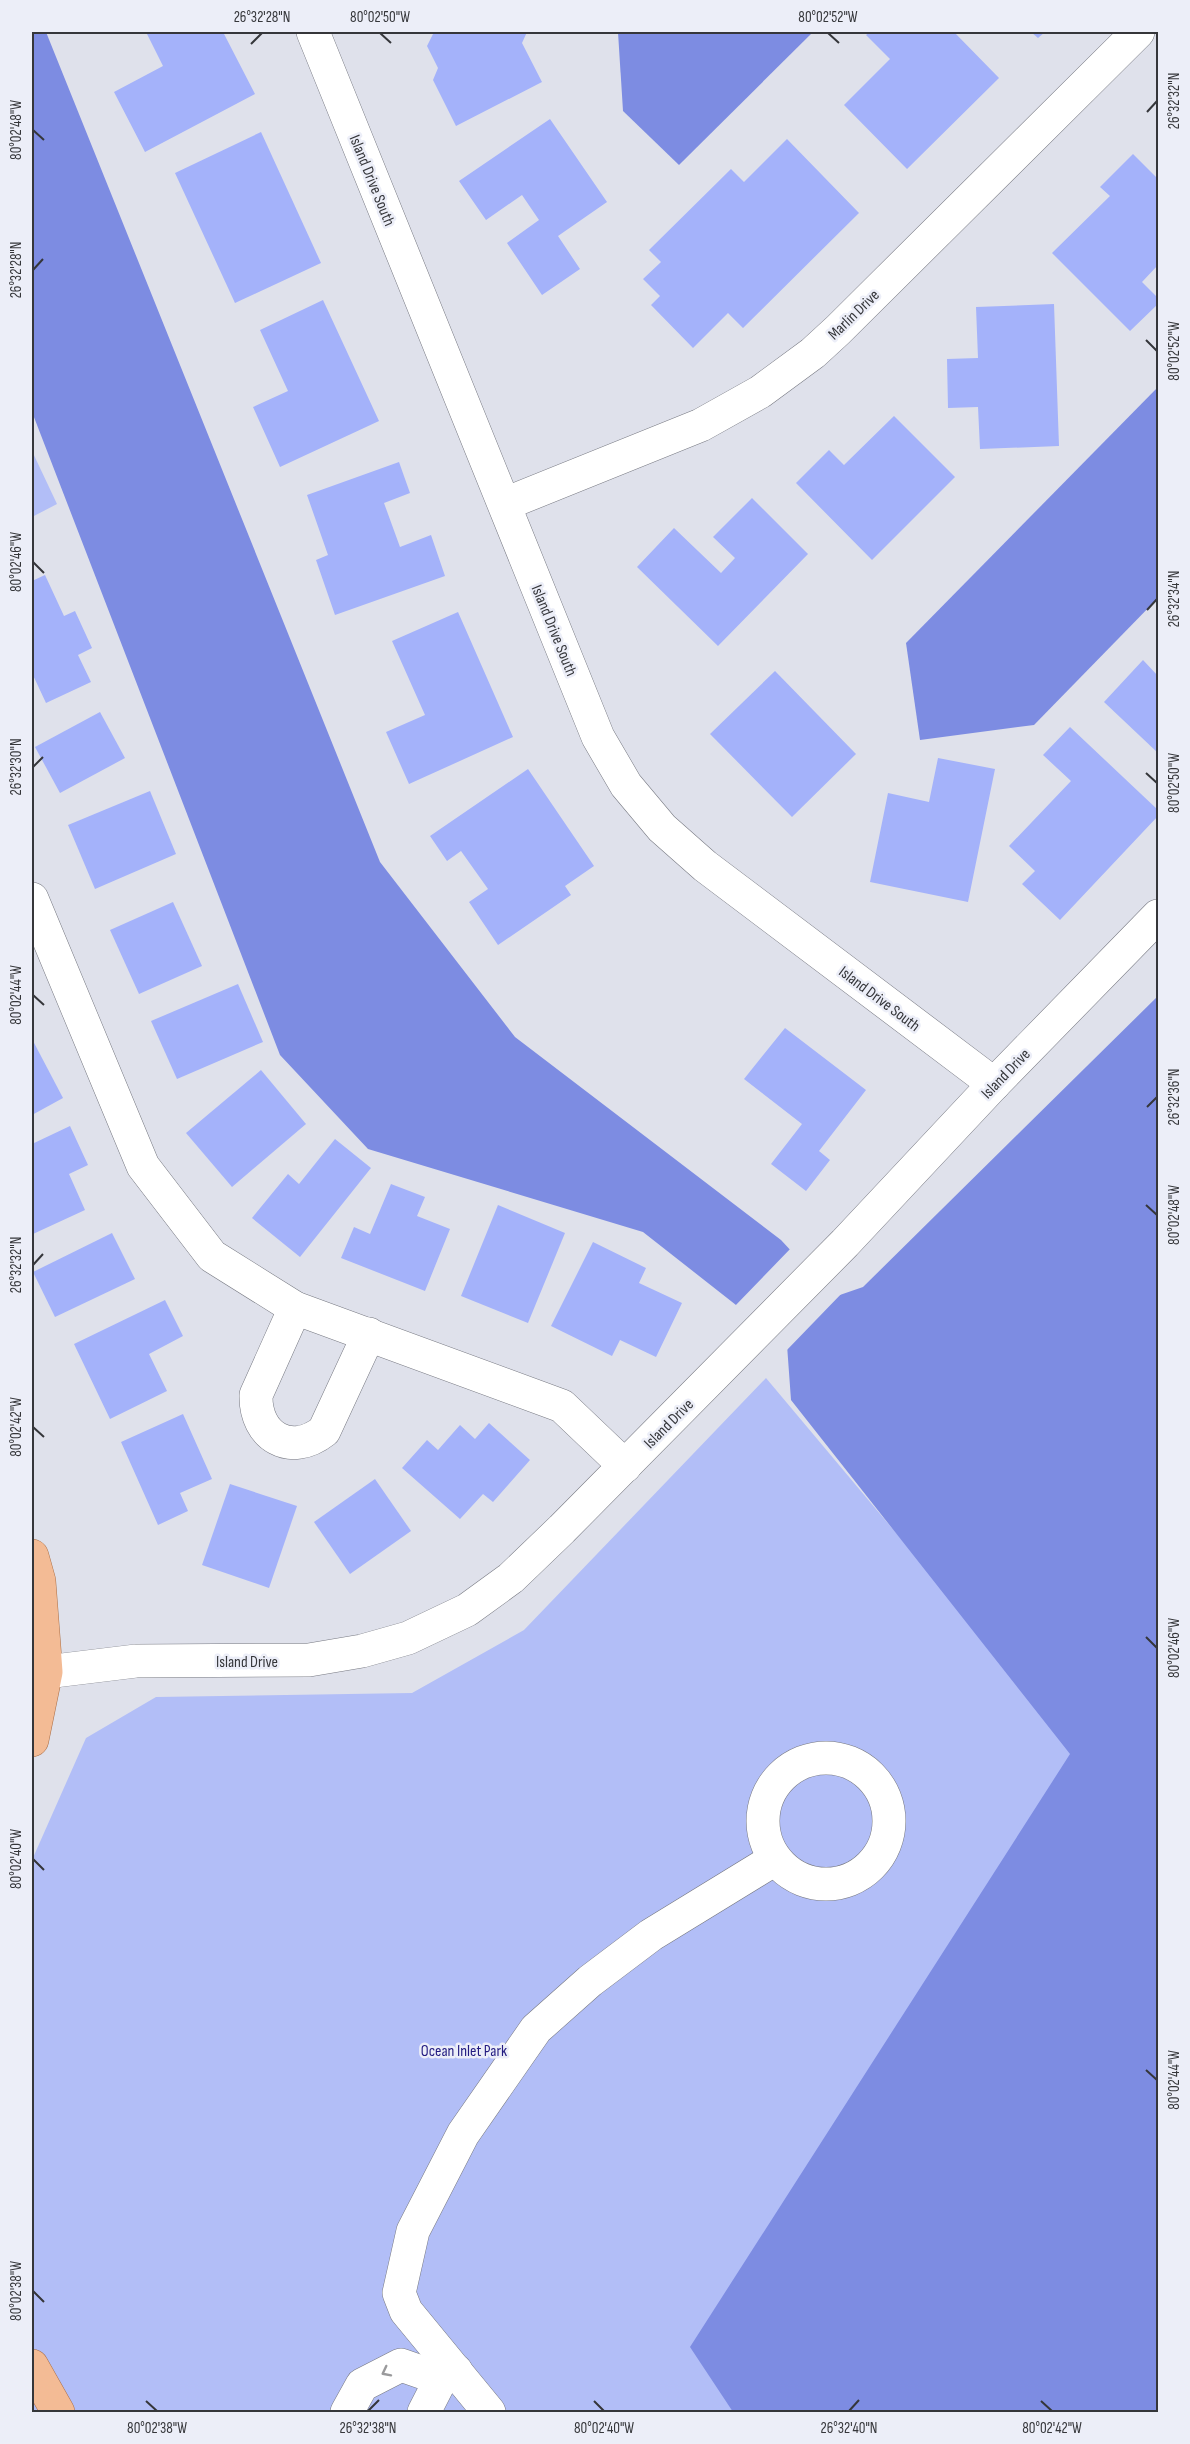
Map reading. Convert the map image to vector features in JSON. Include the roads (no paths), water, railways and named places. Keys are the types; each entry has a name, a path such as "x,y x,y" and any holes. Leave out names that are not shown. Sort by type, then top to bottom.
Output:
{"main road":[{"path":"32,1556 39,1581 46,1672 32,1740"},
{"path":"32,2366 58,2412"}],"street":[{"name":"Island Drive South","path":"313,32 598,736 626,785 662,828 705,866 994,1084"},
{"name":"Marlin Drive","path":"505,504 701,425 760,392 838,330 1138,32"},
{"path":"32,899 143,1166 212,1256 296,1308 562,1406 625,1466"},
{"name":"Island Drive","path":"46,1672 136,1661 309,1660 362,1651 408,1638 466,1610 511,1578 625,1466 1158,916"},
{"path":"296,1308 256,1395 255,1408 259,1420 267,1431 283,1441 302,1443 314,1439 324,1431 369,1334"},
{"path":"489,2412 448,2375 406,2311 399,2293 413,2231 463,2134 536,2030 590,1981 651,1935 775,1859"},
{"path":"347,2412 362,2385 401,2365 448,2375"},
{"path":"424,2412 448,2375"}],"park label":[{"name":"Ocean Inlet Park","path":"464,2050"}]}
